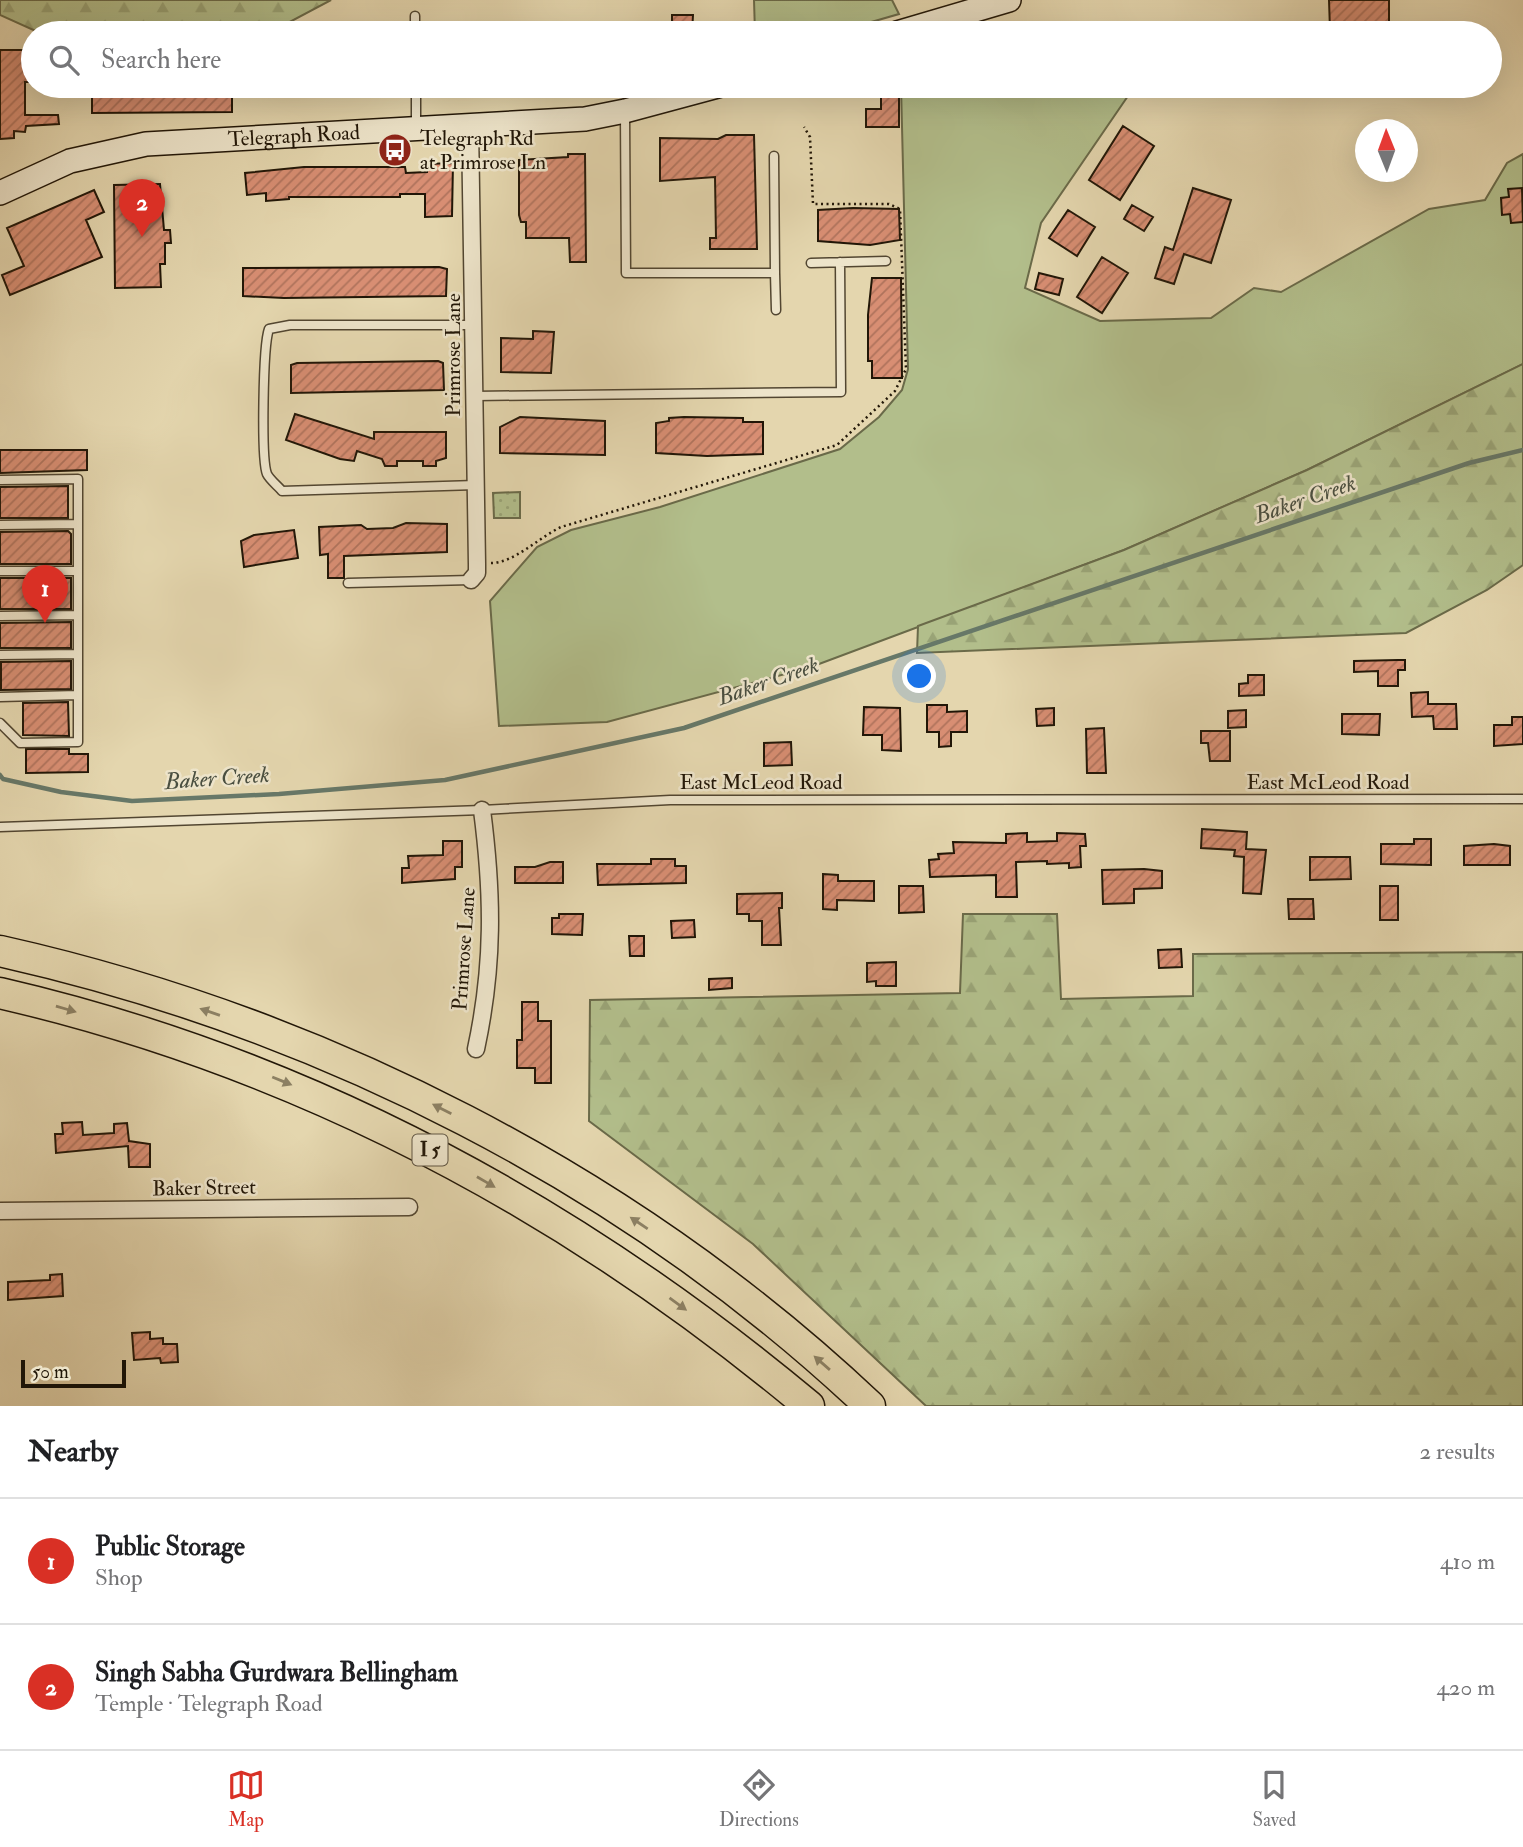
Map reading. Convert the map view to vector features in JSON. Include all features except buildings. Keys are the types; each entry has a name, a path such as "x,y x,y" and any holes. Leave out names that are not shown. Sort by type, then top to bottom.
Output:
{"highway":[{"name":"I 5","path":"0,951 121,982 257,1028 369,1074 464,1120 568,1178 679,1251 773,1322 870,1406"},
{"name":"I 5","path":"0,993 107,1021 225,1059 311,1093 424,1147 579,1235 750,1357 809,1406"}],"street":[{"path":"938,21 1009,0"},
{"name":"Telegraph Road","path":"0,193 70,161 146,144 585,119 673,98"},
{"name":"Primrose Lane","path":"470,127 477,573 471,580"},
{"name":"Primrose Lane","path":"476,1049 488,974 492,906 482,810"},
{"name":"Baker Street","path":"0,1211 409,1207"}],"lane":[{"path":"415,16 415,21"},
{"path":"416,98 416,130"},
{"path":"625,111 626,273 775,273"},
{"path":"774,156 776,310"},
{"path":"811,262 886,261"},
{"path":"475,396 841,392 840,262"},
{"path":"475,325 290,325 269,329 264,342 263,385 267,473 282,491 476,485"},
{"path":"0,480 78,479 78,742 20,743 0,723"},
{"path":"0,525 78,524"},
{"path":"0,571 78,570"},
{"path":"348,583 471,580"},
{"path":"0,616 78,615"},
{"path":"0,655 78,654"},
{"path":"0,697 78,695"},
{"name":"East McLeod Road","path":"0,827 482,810 670,800 1523,799"}],"green space":[{"path":"0,0 331,0 292,21 21,21 21,24 0,15"},
{"path":"754,0 892,0 899,14 875,21 755,21"},
{"path":"901,98 1127,98 1041,223 1025,288 1100,321 1211,318 1254,288 1281,292 1429,209 1485,200 1507,163 1523,154 1523,364 1307,470 1124,550 811,667 607,722 499,726 490,601 537,547 571,530 660,507 840,449 879,417 902,390 908,369"},
{"path":"1523,364 1523,565 1487,590 1406,633 917,653 918,626 1124,550 1307,470"},
{"path":"520,492 520,518 494,518 493,493"},
{"path":"963,914 1057,914 1061,999 1193,996 1193,954 1523,952 1523,1406 926,1406 753,1244 589,1121 590,1000 960,993"}],"waterway":[{"name":"Baker Creek","path":"0,775 3,779 61,792 132,801 279,794 445,780 684,728 1469,463 1523,450"}],"place":[{"name":"Telegraph Rd at Primrose Ln","path":"395,150"},
{"name":"Singh Sabha Gurdwara Bellingham","path":"142,237"},
{"name":"Public Storage","path":"45,623"}]}
